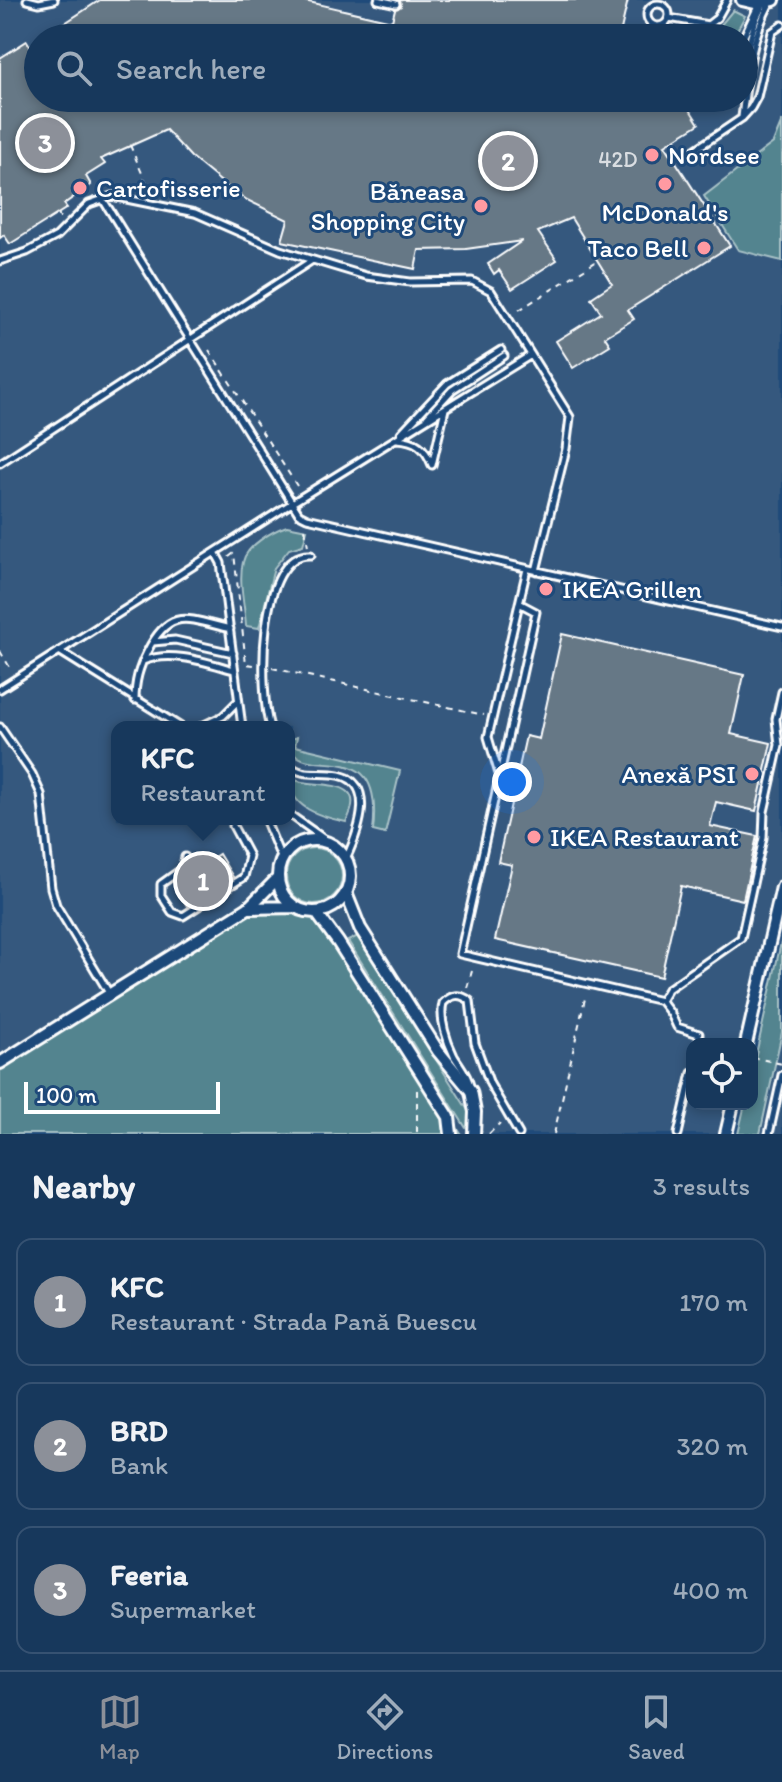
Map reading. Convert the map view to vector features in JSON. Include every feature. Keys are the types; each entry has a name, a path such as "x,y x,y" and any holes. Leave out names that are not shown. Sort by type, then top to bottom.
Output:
{"street":[{"path":"742,0 767,2"},
{"path":"248,908 295,907 316,912 335,906 346,893 350,875 346,859 330,843 318,840 302,842 293,846 282,860 278,878 281,890 295,907"},
{"path":"0,1063 248,908 278,878"},
{"path":"747,1038 782,887"},
{"path":"346,893 368,941 438,1051 471,1091 475,1112 474,1134"},
{"path":"316,912 449,1117 451,1134"},
{"path":"726,1134 732,1110"}],"lane":[{"path":"27,0 39,3 54,0"},
{"path":"378,0 396,4"},
{"path":"709,24 717,18 727,0"},
{"path":"752,24 767,2"},
{"path":"755,24 767,2"},
{"path":"758,30 767,2"},
{"path":"655,24 648,20 647,13 654,5 666,8 669,18"},
{"path":"669,18 702,24"},
{"path":"664,24 669,18"},
{"path":"758,93 772,32 782,25"},
{"path":"742,118 743,112"},
{"path":"684,157 746,112"},
{"path":"0,261 57,236 89,204 112,196 195,213 311,261 387,280 472,281 484,285 491,291 567,411 570,423 536,571"},
{"path":"102,198 299,514 782,627"},
{"path":"0,463 311,261"},
{"path":"396,439 447,384 502,353 452,390 424,421"},
{"path":"0,689 531,355"},
{"path":"396,439 417,443 427,452 432,465 445,408"},
{"path":"215,552 221,563 241,721"},
{"path":"269,721 262,666 268,614 283,571 291,559 301,554 311,555"},
{"path":"500,774 488,737 527,569"},
{"path":"519,603 536,612 460,954 661,1001 677,1027 699,1034 699,1038"},
{"path":"135,700 135,685 143,661 162,627 176,620 190,620 230,629"},
{"path":"152,642 175,640 233,653"},
{"path":"59,651 171,721"},
{"path":"143,661 173,656 234,670"},
{"path":"661,1001 668,989 741,938 779,745 776,719 782,692"},
{"path":"213,721 223,716 238,701"},
{"path":"0,727 32,774 41,794 51,888 56,905 110,994"},
{"path":"295,769 301,773 339,774 358,791 361,821 346,859"},
{"path":"295,818 330,843"},
{"path":"267,825 282,860"},
{"path":"185,857 182,869 161,884 160,890 172,912 183,916 244,877 249,856 233,826"},
{"path":"471,1091 469,1079 453,1053 441,1009 452,996 465,997 470,1001 475,1043 490,1084 519,1134"},
{"path":"769,1134 782,1075"},
{"path":"678,1134 686,1099"}],"path":[{"path":"130,145 152,197"},
{"path":"519,310 597,261"},
{"path":"199,334 304,496"},
{"path":"305,526 311,555"},
{"path":"228,558 234,553 246,664 484,715"},
{"path":"0,651 13,672"},
{"path":"465,997 472,971"},
{"path":"554,1134 587,989"},
{"path":"758,1058 782,1064"},
{"path":"417,1084 417,1134"},
{"path":"489,1134 501,1123"}],"shaded area":[{"path":"0,0 782,0 782,887 747,1038 686,1038 686,1110 732,1110 726,1134 0,1134"},
{"path":"782,1007 782,1134 752,1134"}],"green space":[{"path":"733,10 745,16 741,24 722,24"},
{"path":"782,121 782,261 738,250 704,196 773,143"},
{"path":"287,526 307,530 303,545 289,549 274,568 259,628 246,626 241,577 245,556 260,540"},
{"path":"295,746 400,771 385,834 373,831 373,799 367,779 355,769 340,764 309,761 297,756"},
{"path":"295,780 345,789 351,796 352,806 346,822 317,814 295,797"},
{"path":"314,848 334,856 342,876 334,896 314,904 294,896 286,876 294,856"},
{"path":"295,907 316,912 338,942 461,1134 0,1134 0,1063 248,908"},
{"path":"358,936 481,1131 466,1128 348,941"},
{"path":"782,938 782,1032 760,1134 738,1134 744,1110 758,1110 758,1045"}],"building":[{"path":"100,0 300,0 392,21 395,9 401,6 400,0 628,0 622,24 63,24"},
{"name":"Băneasa Shopping City","path":"24,43 24,112 691,112 699,124 665,145 730,246 628,310 634,319 605,337 610,345 573,368 556,341 601,313 591,298 612,284 571,218 538,232 557,260 512,289 499,270 494,274 488,264 522,241 466,249 419,250 415,269 282,241 288,220 247,200 225,185 191,157 166,130 101,159 105,164 86,176 91,185 64,204 67,208 10,244 4,235 0,238 0,58"},
{"path":"562,634 744,675 731,734 771,743 756,811 716,802 710,826 757,836 743,900 681,886 661,977 495,940 512,865 498,862 526,736 539,739"},
{"path":"219,854 233,877 187,906 174,885"}],"place":[{"name":"Feeria","path":"45,143"},
{"name":"Nordsee","path":"652,155"},
{"name":"BRD","path":"508,161"},
{"name":"McDonald's","path":"665,184"},
{"name":"Cartofisserie","path":"80,188"},
{"name":"Băneasa Shopping City","path":"481,206"},
{"name":"Taco Bell","path":"704,248"},
{"name":"IKEA Grillen","path":"546,589"},
{"name":"Anexă PSI","path":"752,774"},
{"name":"IKEA Restaurant","path":"534,837"},
{"name":"KFC","path":"203,881"}]}
